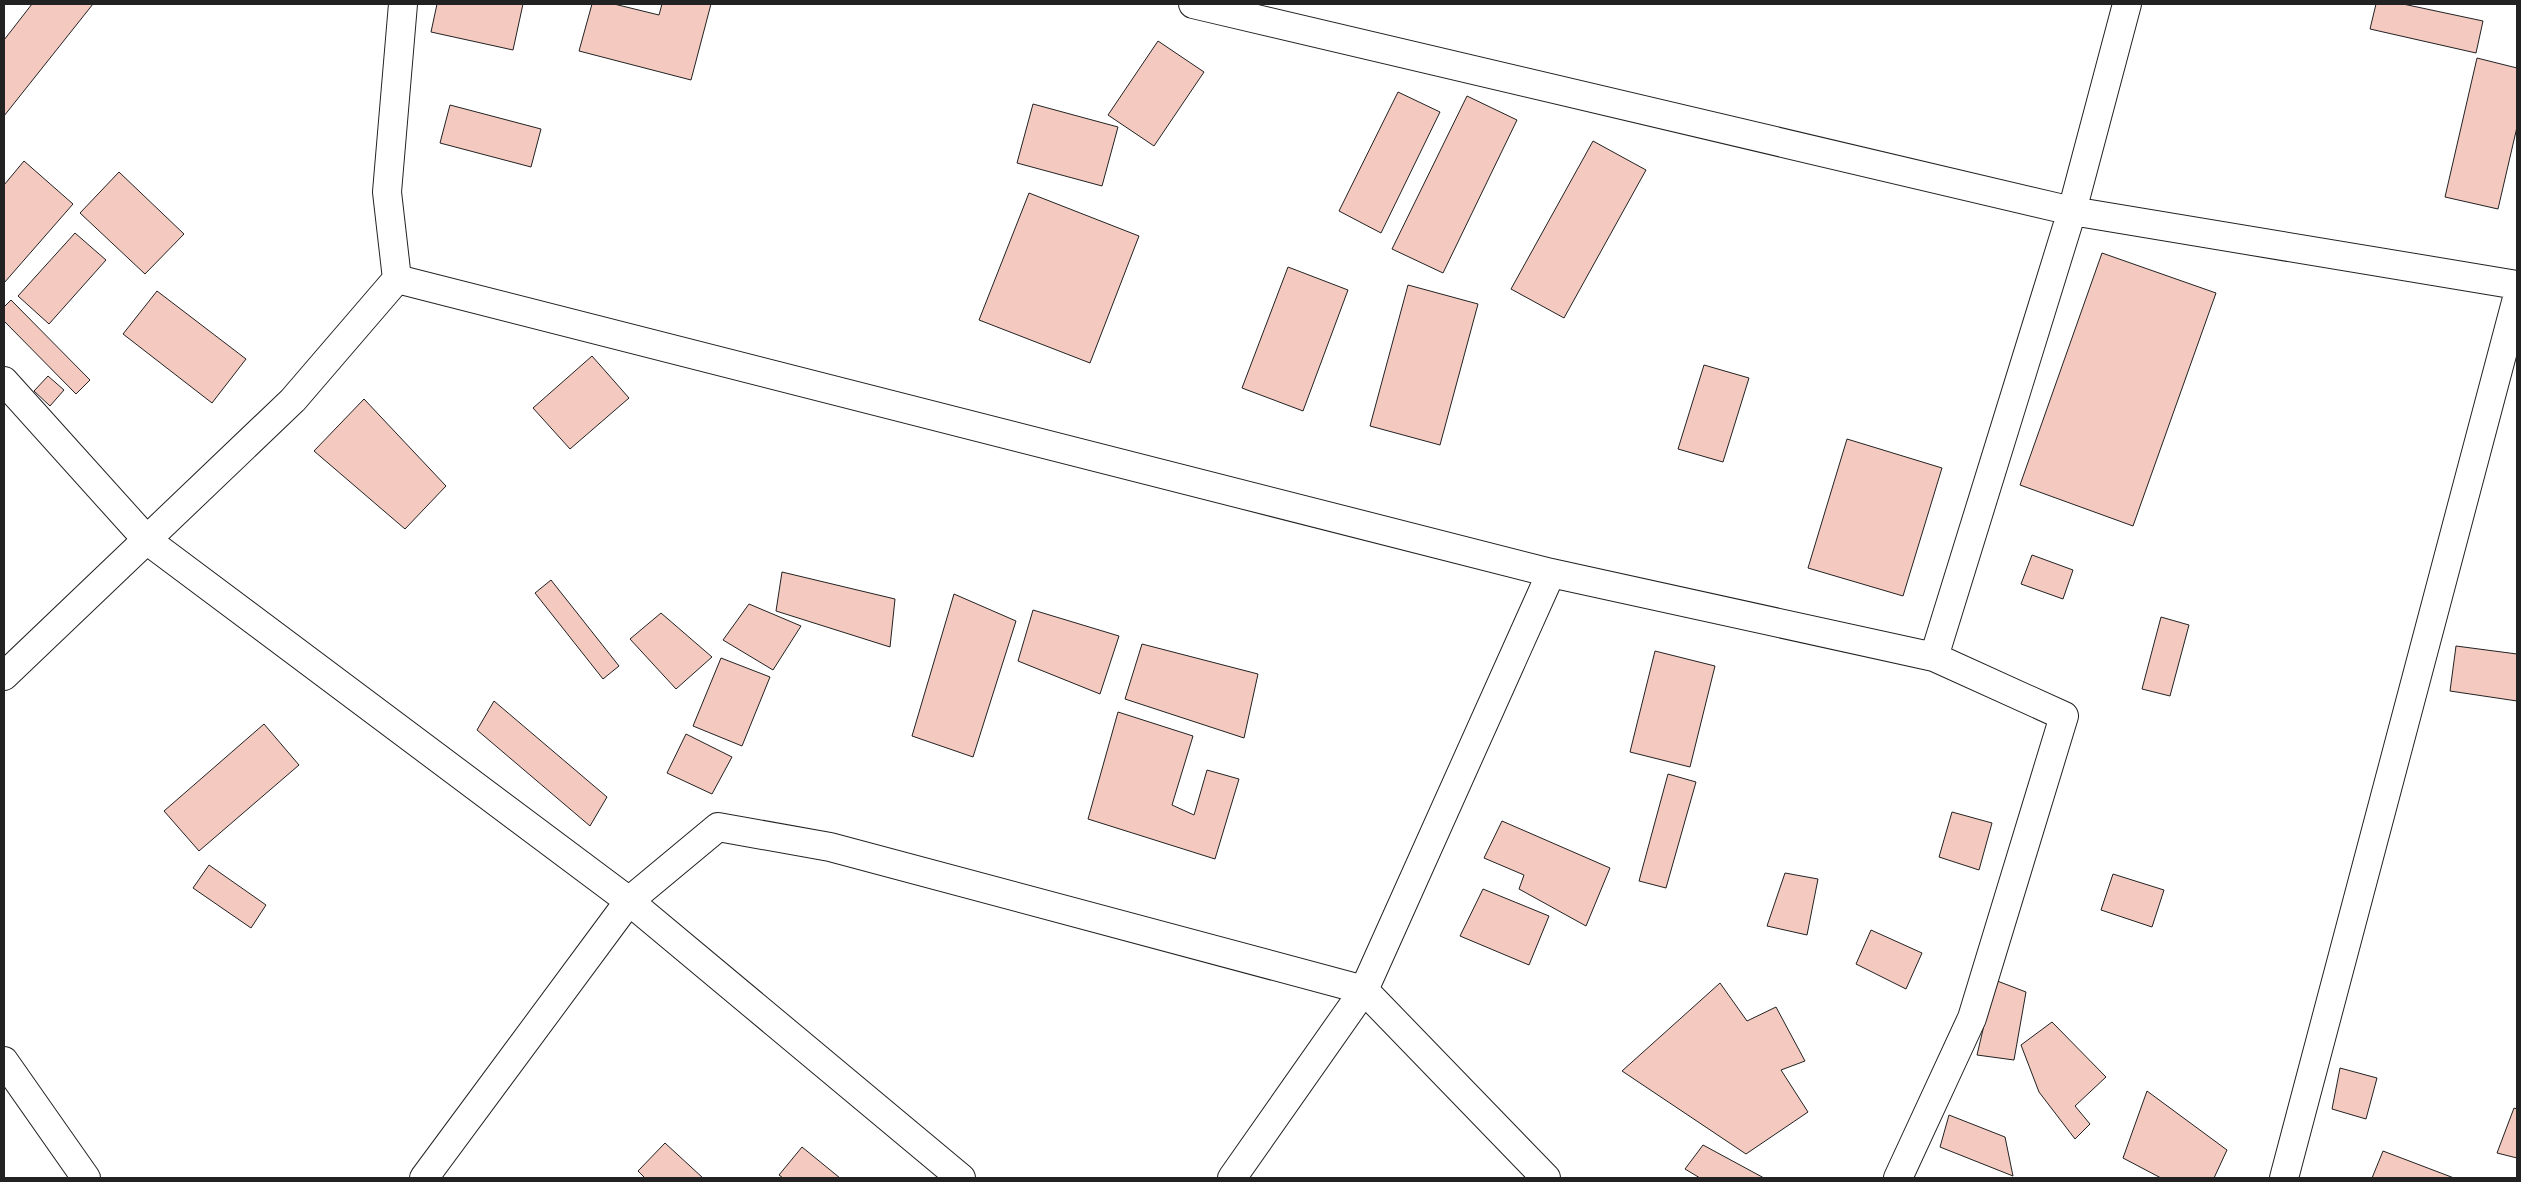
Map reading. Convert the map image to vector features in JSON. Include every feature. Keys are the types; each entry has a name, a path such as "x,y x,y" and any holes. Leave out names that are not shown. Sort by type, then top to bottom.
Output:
{"street":[{"path":"4,676 148,541 293,400 397,279 387,192 403,4"},
{"path":"1193,4 2072,211 2517,285"},
{"path":"1934,657 2072,211 2127,4"},
{"path":"397,279 1551,573 1934,657 2064,716 1972,1018 1898,1178"},
{"path":"2284,1178 2517,298"},
{"path":"4,382 148,541 629,901 961,1178"},
{"path":"1232,1178 1364,990 1551,573"},
{"path":"424,1178 629,901 718,827 830,846 1364,990 1546,1178"},
{"path":"4,1061 86,1178"}],"building":[{"path":"32,4 93,4 4,116 4,40"},
{"path":"437,4 523,4 513,50 431,32"},
{"path":"592,4 614,4 659,15 662,4 711,4 691,80 579,51"},
{"path":"2376,4 2403,4 2483,21 2476,53 2370,29"},
{"path":"1158,41 1204,72 1154,146 1108,115"},
{"path":"2477,58 2517,68 2517,127 2498,209 2445,197"},
{"path":"1398,92 1440,112 1381,233 1339,211"},
{"path":"1467,96 1517,120 1443,273 1392,249"},
{"path":"1033,104 1118,127 1102,186 1017,163"},
{"path":"450,105 541,129 531,167 440,143"},
{"path":"1593,141 1646,170 1564,318 1511,289"},
{"path":"24,161 73,204 4,283 4,185"},
{"path":"119,172 184,234 145,274 80,213"},
{"path":"1029,193 1139,236 1090,363 979,320"},
{"path":"75,233 106,260 49,324 18,296"},
{"path":"2102,253 2216,293 2133,526 2020,485"},
{"path":"1288,267 1348,290 1303,411 1242,388"},
{"path":"1408,285 1478,304 1440,445 1370,426"},
{"path":"157,291 246,359 212,403 123,334"},
{"path":"11,300 90,380 76,394 4,321 4,307"},
{"path":"592,356 629,398 570,449 533,408"},
{"path":"1704,365 1749,378 1723,462 1678,449"},
{"path":"48,376 64,390 50,406 34,391"},
{"path":"364,399 446,486 405,529 314,451"},
{"path":"1847,439 1942,468 1903,596 1808,568"},
{"path":"2032,555 2073,570 2063,599 2021,584"},
{"path":"782,572 895,599 890,647 776,611"},
{"path":"551,580 619,666 603,679 535,593"},
{"path":"954,594 1016,621 973,757 912,736"},
{"path":"749,604 801,626 773,670 723,640"},
{"path":"1033,610 1119,636 1100,694 1018,661"},
{"path":"661,613 712,657 676,689 630,639"},
{"path":"2161,617 2189,625 2170,696 2142,689"},
{"path":"1142,644 1258,674 1244,738 1125,699"},
{"path":"2456,646 2517,654 2517,701 2450,691"},
{"path":"1655,651 1715,666 1690,767 1630,752"},
{"path":"721,658 770,677 742,746 693,726"},
{"path":"494,701 607,797 590,826 477,730"},
{"path":"1118,712 1193,736 1172,805 1194,815 1207,770 1239,779 1215,859 1088,819"},
{"path":"264,724 299,765 199,851 164,811"},
{"path":"686,734 732,757 712,794 667,773"},
{"path":"1668,774 1696,782 1666,888 1639,881"},
{"path":"1952,812 1992,823 1979,870 1939,857"},
{"path":"1502,821 1610,868 1586,926 1519,889 1524,875 1484,858"},
{"path":"209,865 266,905 251,928 193,888"},
{"path":"1785,873 1818,879 1807,935 1767,926"},
{"path":"2113,874 2164,890 2152,927 2101,910"},
{"path":"1483,889 1549,916 1529,965 1460,936"},
{"path":"1871,930 1922,953 1906,989 1856,964"},
{"path":"1992,979 2026,992 2014,1060 1977,1055 1989,1004"},
{"path":"1720,983 1747,1021 1776,1007 1805,1061 1781,1070 1808,1112 1746,1154 1622,1071"},
{"path":"2052,1022 2106,1077 2075,1106 2090,1124 2075,1139 2039,1092 2021,1045"},
{"path":"2340,1068 2377,1078 2366,1119 2332,1109"},
{"path":"2147,1091 2227,1150 2214,1178 2161,1178 2123,1158"},
{"path":"2514,1108 2517,1109 2517,1158 2497,1153"},
{"path":"1949,1115 2005,1137 2013,1176 1940,1147"},
{"path":"665,1143 703,1178 645,1178 638,1171"},
{"path":"1703,1145 1764,1178 1700,1178 1685,1169"},
{"path":"802,1147 840,1178 783,1178 779,1175"},
{"path":"2383,1151 2454,1178 2372,1178"}]}
